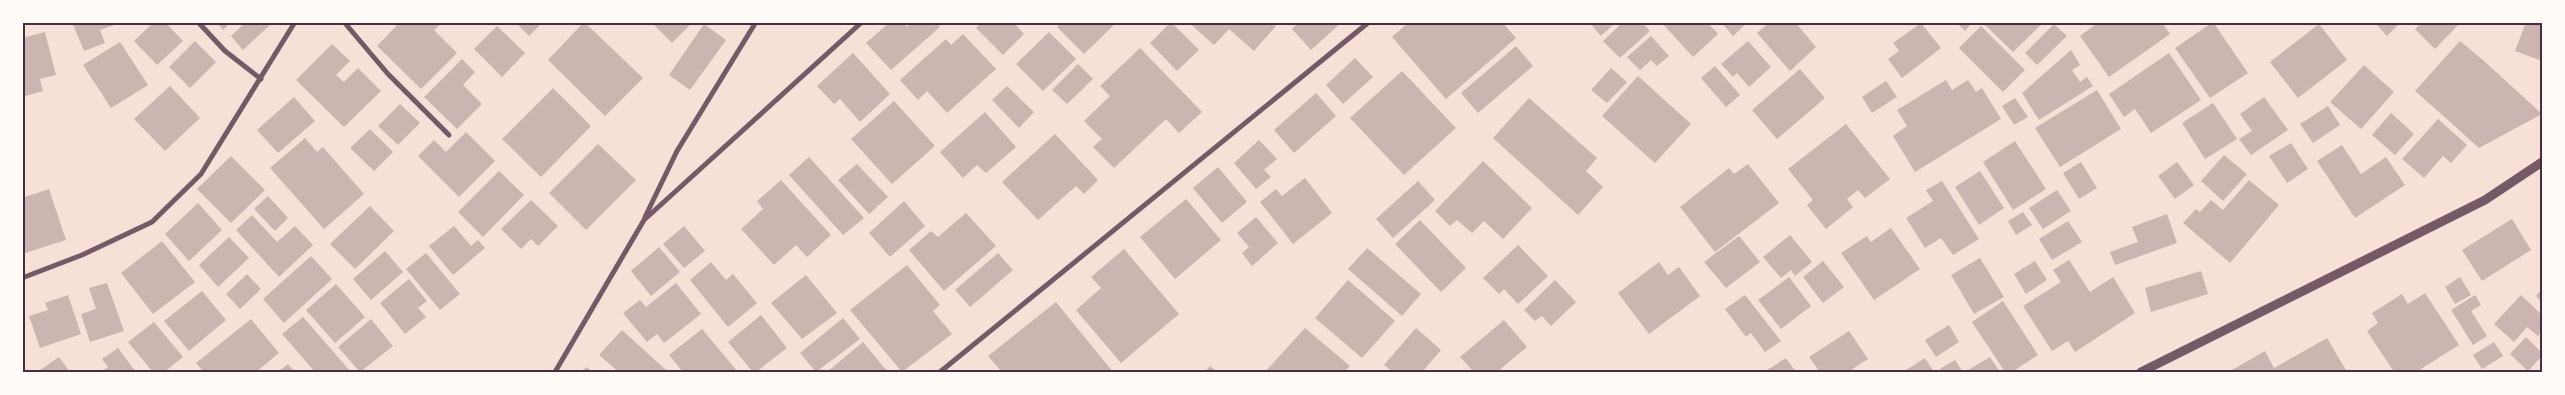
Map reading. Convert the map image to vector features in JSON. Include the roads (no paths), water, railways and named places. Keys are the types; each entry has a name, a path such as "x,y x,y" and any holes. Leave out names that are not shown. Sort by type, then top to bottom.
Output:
{"street":[{"path":"198,22 225,51 262,79"},
{"path":"22,278 82,255 152,222 201,174 262,79 295,22"},
{"path":"344,22 388,74 449,135"},
{"path":"554,372 644,220 677,151 756,22"},
{"path":"644,220 862,22"},
{"path":"940,372 1369,22"},
{"path":"2141,372 2485,200 2542,162"}]}
